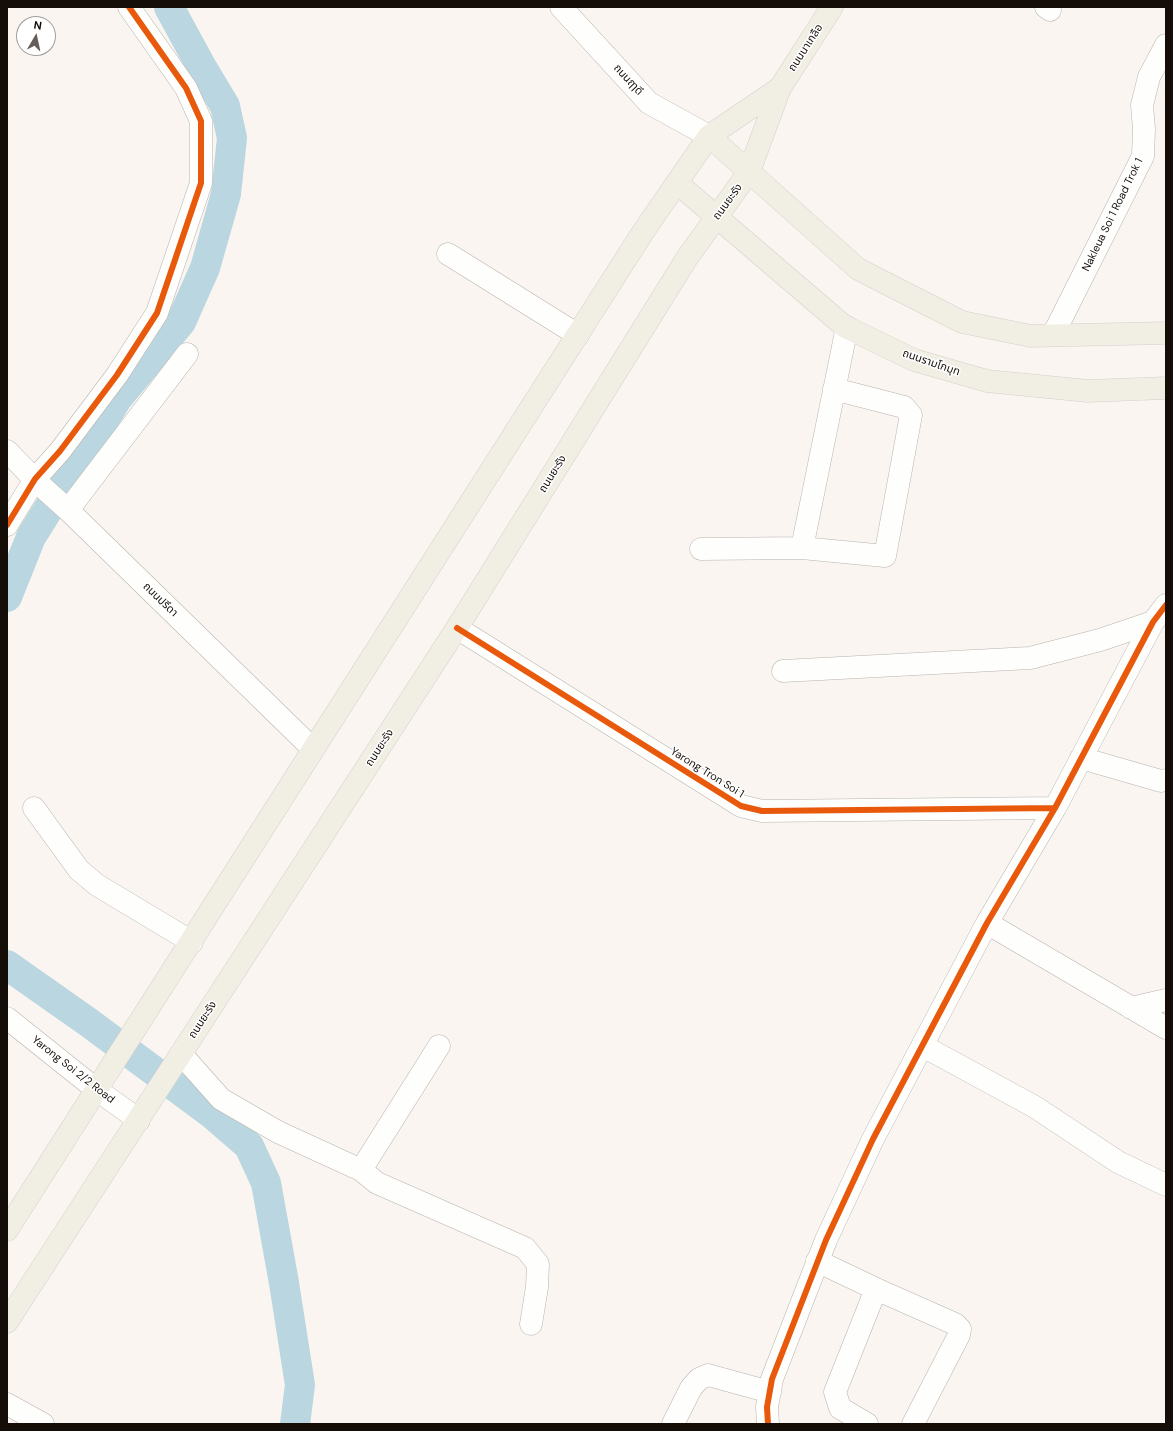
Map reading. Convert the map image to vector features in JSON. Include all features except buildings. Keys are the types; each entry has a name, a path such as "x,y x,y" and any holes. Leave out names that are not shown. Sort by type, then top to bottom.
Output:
{"main road":[{"name":"ถนนนาเกลือ","path":"749,172 780,88 832,7"},
{"name":"ถนนนาเกลือ","path":"709,136 780,88"},
{"path":"7,1230 192,942 313,749 643,232 709,136 858,269 962,322 1031,336 1166,333"},
{"name":"ถนนยะรัง","path":"7,1322 457,628 687,258 749,172"},
{"name":"ถนนรามโกมุท","path":"676,183 847,327 914,360 987,381 1088,391 1166,388"}],"street":[{"path":"7,525 37,482 118,375 157,313 201,183 201,121 186,88 129,7"},
{"name":"ถนนฤๅดี","path":"563,8 649,103 709,136"},
{"name":"Nakleua Soi 1 Road Trok 1","path":"1053,335 1143,156 1144,129 1142,105 1149,77 1166,45"},
{"path":"448,254 578,335"},
{"path":"802,548 847,327"},
{"path":"66,508 186,354"},
{"path":"701,549 802,548 885,556 911,415 904,407 834,389"},
{"name":"ถนนปรีดา","path":"7,451 37,482 66,508 313,749"},
{"path":"768,1424 767,1407 772,1379 817,1261 874,1139 987,923 1055,808 1153,622 1166,605"},
{"path":"783,671 1030,658 1100,640 1153,622"},
{"name":"Yarong Tron Soi 1","path":"457,628 741,806 762,811 1055,808"},
{"path":"1081,758 1161,781 1166,780"},
{"path":"34,808 80,870 97,885 192,942"},
{"path":"987,923 1166,1028"},
{"path":"1131,1008 1166,1000"},
{"name":"Yarong Soi 2/2 Road","path":"7,1018 102,1082 143,1112"},
{"path":"361,1170 439,1046"},
{"path":"923,1046 1035,1107 1118,1162 1166,1185"},
{"path":"179,1056 222,1099 278,1132 361,1170 377,1182 525,1248 538,1264 537,1287 531,1324"},
{"path":"817,1261 955,1324 960,1329 959,1335 913,1424"},
{"path":"867,1424 840,1408 835,1392 876,1289"},
{"path":"673,1424 691,1388 698,1379 708,1375 770,1392"},
{"path":"7,1404 43,1424"}],"waterway":[{"path":"7,597 31,537 117,399 181,322 205,268 226,194 232,138 225,106 169,7"},
{"path":"7,965 88,1022 212,1114 249,1146 266,1183 284,1283 300,1385 295,1424"}],"cycle path":[{"path":"7,525 35,479 60,451 117,375 157,313 201,183 201,121 186,88 129,7"},
{"path":"768,1424 767,1407 772,1379 826,1240 873,1139 987,923 1055,808 1153,622 1166,605"},
{"path":"457,628 741,806 762,811 1055,808"}]}
